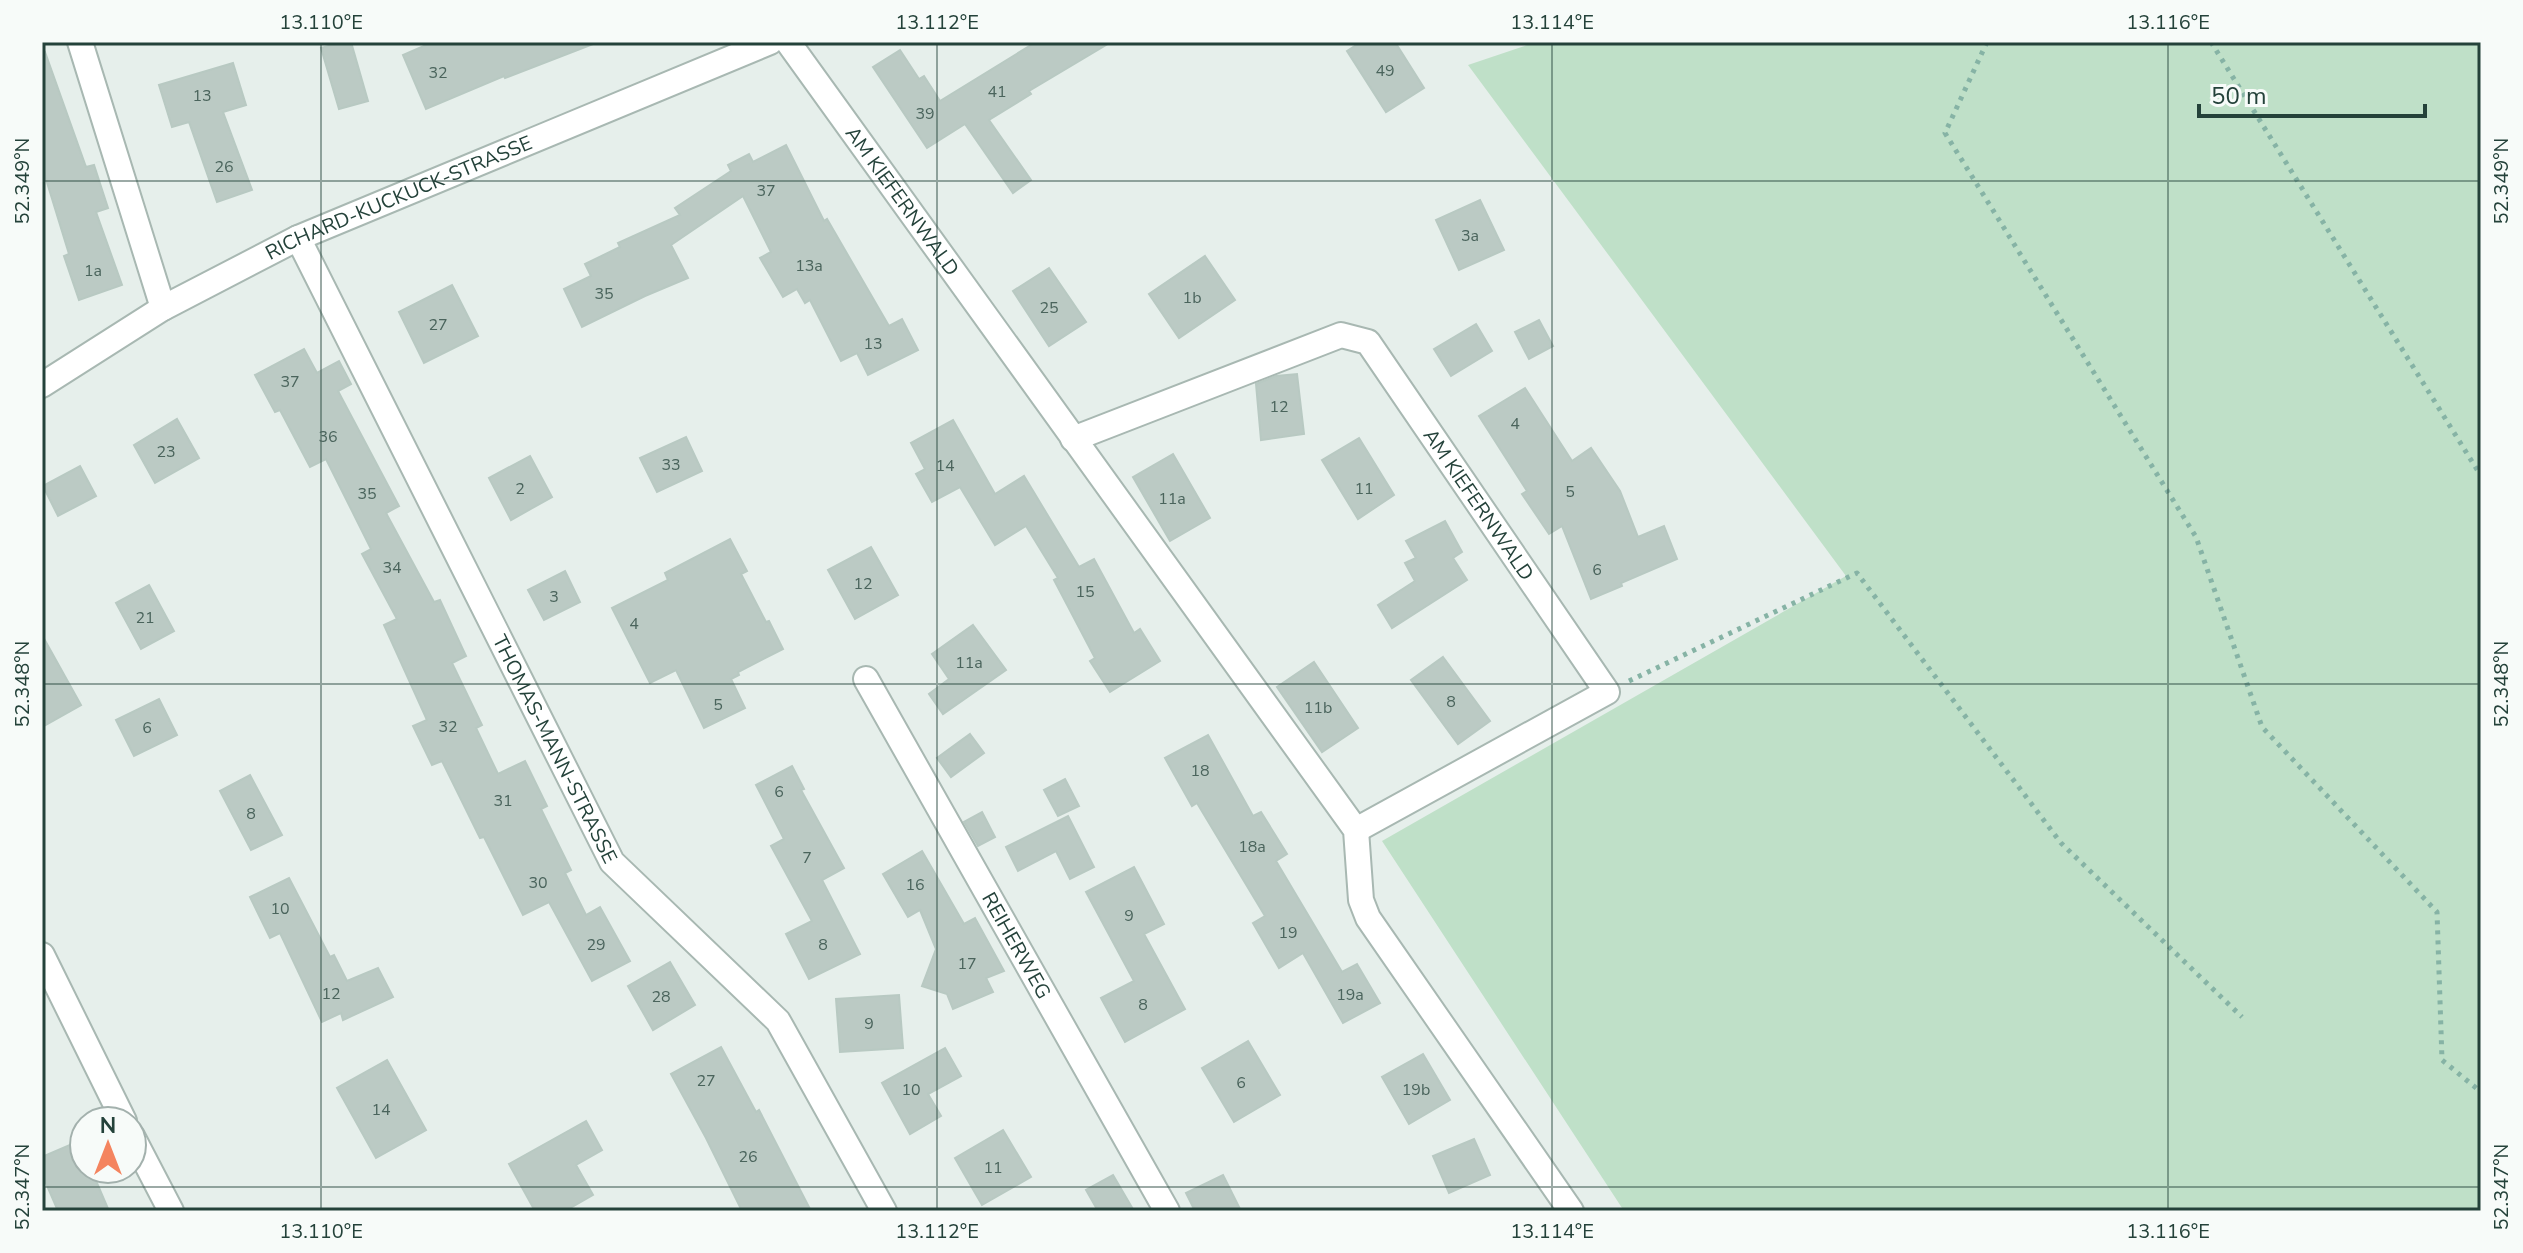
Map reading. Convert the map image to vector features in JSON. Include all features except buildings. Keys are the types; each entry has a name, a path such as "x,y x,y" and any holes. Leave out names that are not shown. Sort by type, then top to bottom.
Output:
{"street":[{"path":"80,42 163,308"},
{"name":"RICHARD-KUCKUCK-STRASSE","path":"42,385 163,308 298,238 770,42"},
{"name":"AM KIEFERNWALD","path":"788,42 1356,830"},
{"name":"THOMAS-MANN-STRASSE","path":"298,238 612,862 778,1021 884,1211"},
{"name":"AM KIEFERNWALD","path":"1073,439 1341,335 1368,342 1607,692"},
{"name":"REIHERWEG","path":"866,679 1167,1211"},
{"path":"1571,1211 1368,918 1361,900 1356,830 1607,692"},
{"path":"42,955 116,1105"},
{"path":"148,1167 171,1211"}],"path":[{"path":"1987,42 1945,133 2196,537 2262,727 2437,912 2442,1060 2481,1092"},
{"path":"2211,42 2481,476"},
{"path":"1607,692 1857,573 2061,843 2242,1017"}],"green space":[{"path":"1536,42 2481,42 2481,1211 1624,1211 1382,841 1846,576 1468,65"}]}
